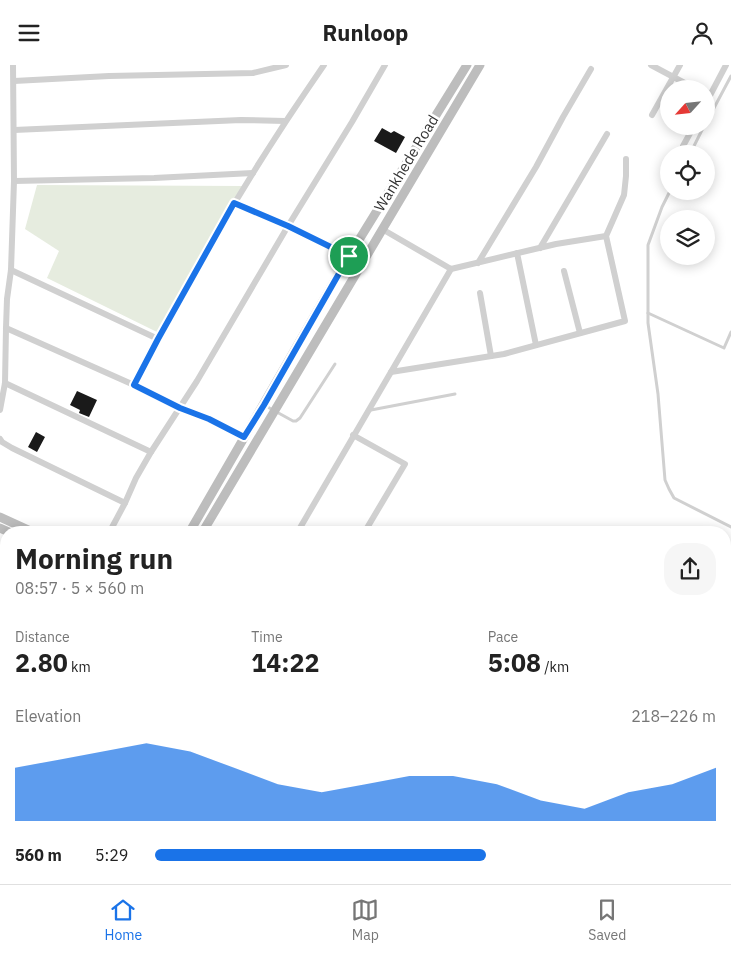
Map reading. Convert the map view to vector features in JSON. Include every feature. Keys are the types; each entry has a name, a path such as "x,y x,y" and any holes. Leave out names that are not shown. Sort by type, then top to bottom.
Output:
{"main road":[{"name":"Wankhede Road","path":"193,526 349,256 467,65"},
{"name":"Wankhede Road","path":"206,526 480,65"},
{"path":"0,517 20,526"}],"street":[{"path":"0,410 3,387 7,299 11,270 14,181 13,65"},
{"path":"14,81 110,76 253,73 286,65"},
{"path":"134,385 234,203 324,65"},
{"path":"113,526 136,477 222,339 385,65"},
{"path":"651,65 679,80"},
{"path":"652,115 680,65"},
{"path":"715,83 726,65"},
{"path":"478,263 536,167 591,69"},
{"path":"14,130 241,120 286,121"},
{"path":"540,248 607,134"},
{"path":"683,145 689,135"},
{"path":"390,372 504,354 625,321 606,236 624,195 626,159"},
{"path":"14,181 253,173"},
{"path":"234,203 288,226 349,256"},
{"path":"382,229 450,269 556,244 606,236"},
{"path":"517,253 536,345"},
{"path":"301,526 450,269"},
{"path":"11,270 158,339"},
{"path":"564,271 580,333"},
{"path":"480,293 491,356"},
{"path":"6,327 180,408 209,419 244,437"},
{"path":"3,387 151,452"},
{"path":"353,435 405,464 368,526"},
{"path":"0,439 12,448 125,503"}],"lane":[{"path":"715,106 731,76"},
{"path":"666,200 648,245 648,323 658,394 665,480 674,498 729,526"},
{"path":"648,313 724,347 731,332"},
{"path":"264,405 296,421 300,418 335,364"},
{"path":"368,410 455,394"}],"shaded area":[{"path":"37,185 243,186 157,332 47,278 59,251 25,229"}],"building":[{"path":"382,128 391,133 394,131 405,137 396,153 374,141"},
{"path":"77,391 97,400 89,417 79,413 80,410 70,405"},
{"path":"36,432 45,437 37,452 28,447"}],"route":[{"path":"234,203 288,226 349,256 244,437 134,385 234,203"}]}
